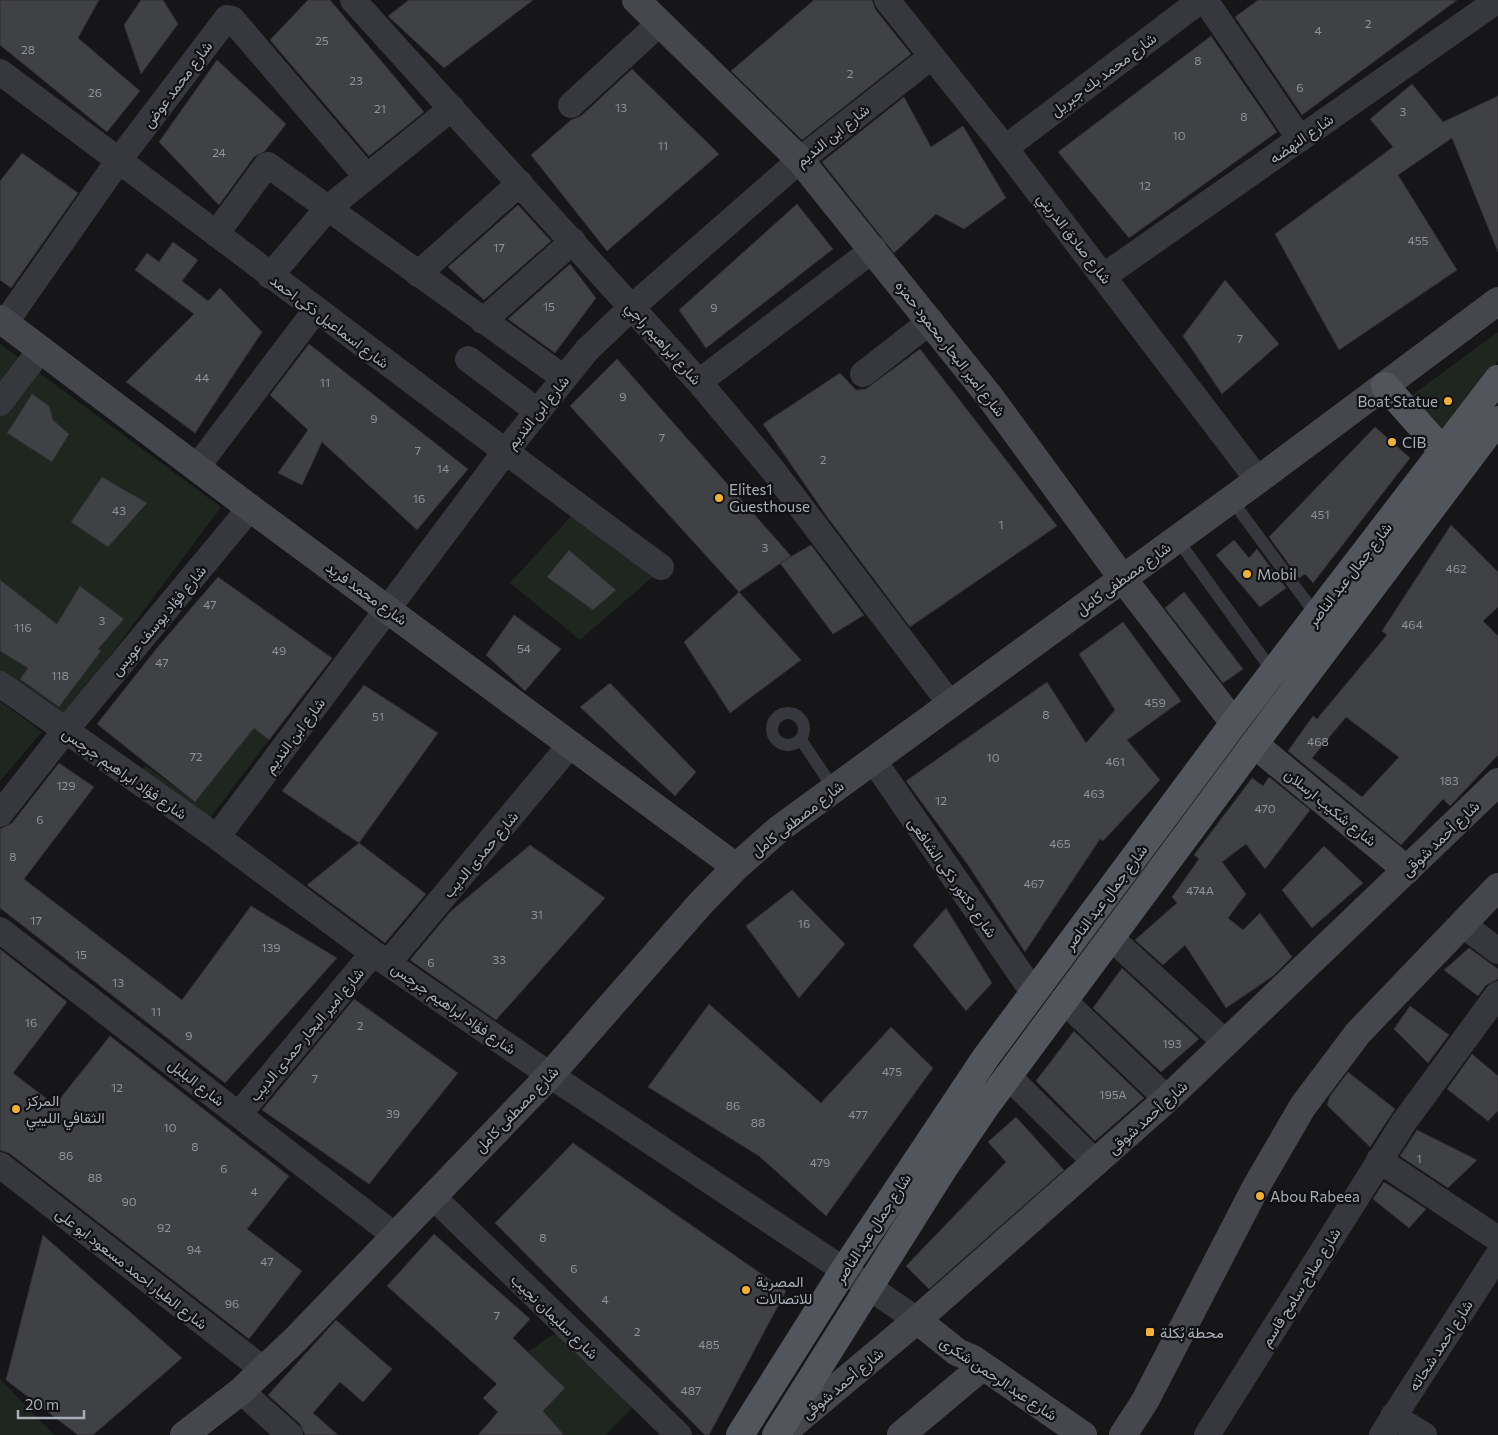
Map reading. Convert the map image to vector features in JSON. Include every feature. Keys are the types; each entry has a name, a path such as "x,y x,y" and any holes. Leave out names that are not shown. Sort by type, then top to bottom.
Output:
{"main road":[{"name":"شارع جمال عبد الناصر","path":"776,1435 942,1171 1063,1000 1254,744 1453,460 1498,379"},
{"path":"1385,386 1453,460"},
{"name":"شارع جمال عبد الناصر","path":"740,1435 844,1270 952,1106 1033,992 1316,615 1453,460 1498,420"}],"street":[{"name":"شارع ابراهيم راجي","path":"353,0 699,382 772,469 951,705"},
{"name":"شارع امير البحار محمود حمزه","path":"636,0 800,160 874,249 990,397 1123,579 1234,723"},
{"name":"شارع صادق الدريني","path":"886,0 1005,148 1258,480"},
{"name":"شارع محمد بك جبريل","path":"1005,148 1201,0"},
{"path":"1205,0 1300,139"},
{"name":"شارع النهضه","path":"1104,276 1498,0"},
{"name":"شارع محمد عوض","path":"3,321 119,160 228,18 232,19 366,176"},
{"path":"571,105 660,24"},
{"name":"شارع ابن النديم","path":"217,838 505,452 587,350 632,307 800,160 932,56"},
{"name":"شارع اسماعيل ذكى احمد","path":"0,72 119,160 315,310 661,567"},
{"path":"270,276 327,209 452,108"},
{"path":"216,234 267,165 564,378"},
{"path":"418,274 520,183"},
{"path":"483,320 573,241"},
{"path":"699,382 874,249"},
{"name":"شارع مصطفى كامل","path":"184,1435 264,1370 550,1075 701,902 736,867 779,829 834,788 874,762 1498,301"},
{"path":"197,467 315,310"},
{"name":"شارع محمد فريد","path":"3,321 250,508 736,867"},
{"path":"863,374 931,321"},
{"path":"0,403 40,349"},
{"path":"468,359 537,411"},
{"name":"شارع فؤاد يوسف عويس","path":"0,814 65,731 250,508"},
{"name":"شارع فؤاد ابراهيم جرجس","path":"0,684 217,838 381,958 550,1075 917,1320"},
{"name":"شارع حمدى الديب","path":"381,958 571,744"},
{"name":"شارع شكيب ارسلان","path":"1254,744 1407,870"},
{"name":"شارع دكتور ذكى الشافعى","path":"874,762 1033,992"},
{"name":"شارع أحمد شوقى","path":"780,1435 917,1320 1167,1099 1498,782"},
{"path":"1123,1435 1145,1401 1257,1185 1303,1106 1358,1033 1498,887"},
{"path":"1462,924 1498,950"},
{"name":"شارع البلبل","path":"0,930 394,1235"},
{"path":"1110,937 1226,1043"},
{"name":"شارع امير البحار حمدى الديب","path":"239,1114 381,958"},
{"name":"شارع صلاح سامح قاسم","path":"1207,1435 1404,1122 1498,994"},
{"path":"1063,1000 1167,1099"},
{"path":"1008,1076 1096,1163"},
{"path":"1379,1160 1498,1239"},
{"name":"شارع الطيار احمد مسعود ابو على","path":"0,1165 264,1370"},
{"name":"شارع سليمان نجيب","path":"432,1196 679,1435"},
{"name":"شارع احمد شحاته","path":"1388,1426 1498,1255"},
{"name":"شارع عبد الرحمن شكرى","path":"917,1320 957,1352 983,1366 1083,1435"},
{"path":"901,1435 983,1366"},
{"path":"241,1390 290,1435"},
{"path":"1388,1426 1424,1435"}],"lane":[{"path":"1231,499 1316,615"},
{"path":"1177,539 1273,672"},
{"path":"801,740 834,788"}],"shaded area":[{"path":"1498,332 1498,361 1449,436 1405,400"},
{"path":"0,344 221,507 54,731 0,690"},
{"path":"574,513 657,573 580,640 510,583"},
{"path":"0,701 42,732 0,781"},
{"path":"252,727 269,740 201,830 134,780 145,765 195,802"},
{"path":"557,1332 632,1408 605,1435 501,1435 488,1424 497,1411 522,1434 565,1388 527,1352"},
{"path":"0,1379 54,1435 0,1435"}],"building":[{"path":"0,0 99,0 78,38 140,91 107,132 0,45"},
{"path":"141,0 163,0 178,24 141,74 124,25"},
{"path":"308,0 330,0 424,112 369,156 270,40"},
{"path":"409,0 533,0 444,68 388,16"},
{"path":"814,0 872,0 875,9 911,54 802,140 731,71"},
{"path":"1258,0 1457,0 1302,115 1235,17"},
{"path":"1211,36 1277,132 1129,238 1058,152"},
{"path":"217,60 286,124 265,151 254,157 219,205 159,142"},
{"path":"632,69 719,154 607,251 531,155 571,120 581,116"},
{"path":"1412,84 1443,122 1498,96 1498,252 1452,138 1398,175 1457,270 1339,350 1275,234 1393,147 1370,119"},
{"path":"904,97 931,147 963,126 1006,198 964,229 936,214 894,253 822,162"},
{"path":"22,153 78,193 11,288 0,280 0,181"},
{"path":"797,204 833,249 706,348 679,310"},
{"path":"518,205 551,241 484,300 448,267"},
{"path":"173,242 198,260 182,281 208,301 220,288 262,332 195,433 126,382 194,314 135,270 147,253 159,262"},
{"path":"570,264 596,298 555,353 508,319"},
{"path":"1225,280 1279,344 1222,394 1183,336"},
{"path":"309,344 468,469 417,530 322,442 302,485 278,473 308,430 270,395"},
{"path":"920,349 1057,526 910,627 828,518 763,424 840,373 856,390 866,389"},
{"path":"617,359 791,556 739,592 570,406"},
{"path":"32,394 49,406 53,420 69,434 52,462 7,433"},
{"path":"1375,427 1410,458 1313,583 1305,574 1299,578 1269,537"},
{"path":"102,477 147,503 108,547 71,522"},
{"path":"1451,525 1498,572 1498,607 1483,621 1498,636 1498,755 1450,806 1443,799 1401,845 1288,751 1313,716 1317,719 1387,635 1382,631","holes":["1346,717 1399,757 1362,797 1312,758"]},
{"name":"Mobil","path":"1234,540 1249,558 1257,549 1286,588 1260,607 1216,555"},
{"path":"811,545 864,615 833,634 780,563"},
{"path":"569,550 616,590 593,610 547,577"},
{"path":"218,577 332,658 269,740 254,728 195,802 97,724 157,648"},
{"path":"0,580 57,624 80,586 124,619 98,649 101,651 59,707 20,679 28,668 0,651"},
{"path":"739,592 801,660 730,713 684,642"},
{"path":"1184,592 1243,669 1223,683 1165,608"},
{"path":"514,615 561,649 525,691 486,655"},
{"path":"1123,622 1181,701 1127,740 1160,780 1103,841 1100,839 1025,952 968,865 906,781 1047,682 1086,743 1115,710 1079,654"},
{"path":"610,683 696,772 675,796 580,707"},
{"path":"364,685 438,733 359,843 282,791"},
{"path":"59,763 94,787 24,879 182,1000 251,906 337,958 225,1083 0,908 0,829 12,823"},
{"path":"1269,777 1310,810 1265,869 1246,844 1222,862 1246,894 1228,918 1243,930 1260,913 1292,957 1273,976 1226,1008 1185,945 1163,965 1135,940 1177,903 1172,897 1199,859 1194,855 1252,778 1263,786"},
{"path":"359,843 426,894 385,943 307,885"},
{"path":"530,845 605,898 496,1020 410,960 450,912"},
{"path":"1324,846 1363,883 1312,928 1282,890"},
{"path":"792,890 845,944 799,998 746,926"},
{"path":"946,908 992,983 966,1011 913,945"},
{"path":"1469,948 1498,969 1498,979 1486,985 1478,996 1444,970"},
{"path":"0,949 67,1002 13,1073 55,1105 110,1036 289,1176 247,1229 302,1271 249,1339 9,1153 0,1150"},
{"path":"1122,968 1199,1039 1161,1072 1093,1008"},
{"path":"354,999 458,1073 369,1184 262,1110"},
{"path":"709,1004 821,1103 891,1027 933,1068 826,1216 759,1156 648,1087"},
{"path":"1410,1006 1449,1035 1428,1063 1394,1029"},
{"path":"1074,1031 1144,1098 1095,1141 1036,1081"},
{"path":"1472,1054 1498,1076 1498,1111 1488,1121 1447,1089"},
{"path":"1348,1072 1395,1109 1370,1147 1327,1105 1330,1096"},
{"path":"1016,1117 1064,1170 929,1289 906,1266 1006,1162 988,1142"},
{"path":"1417,1130 1477,1160 1448,1188 1400,1156"},
{"path":"573,1143 786,1291 709,1435 705,1435 495,1223"},
{"path":"1384,1182 1426,1209 1409,1228 1373,1199"},
{"path":"434,1234 530,1319 513,1338 565,1388 543,1411 564,1435 478,1435 498,1412 483,1398 497,1384 387,1286"},
{"path":"43,1235 182,1358 93,1435 78,1435 6,1380"},
{"path":"336,1320 392,1369 363,1402 340,1382 313,1413 338,1435 305,1435 300,1424 268,1395"}],"place":[{"name":"Boat Statue","path":"1448,401"},
{"name":"CIB","path":"1392,442"},
{"name":"Elites1 Guesthouse","path":"719,498"},
{"name":"Mobil","path":"1247,574"},
{"name":"المركز الثقافي الليبي","path":"16,1109"},
{"name":"Abou Rabeea","path":"1260,1196"},
{"name":"المصرية للاتصالات","path":"746,1290"},
{"name":"محطة بُكلة","path":"1150,1332"}]}
